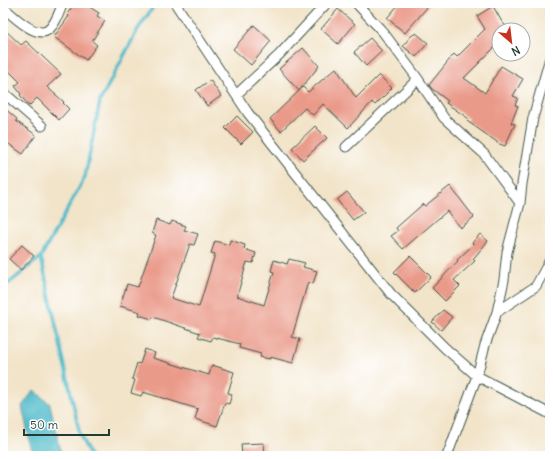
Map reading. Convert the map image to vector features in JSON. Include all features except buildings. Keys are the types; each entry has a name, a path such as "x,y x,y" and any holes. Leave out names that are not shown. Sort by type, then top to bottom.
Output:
{"street":[{"path":"3,7 34,32 42,33 48,30 52,25 63,3"},
{"path":"175,3 248,113 391,294 445,348 477,376 550,414"},
{"path":"236,95 278,55 328,3"},
{"path":"356,3 383,32 418,79 444,118 484,154 520,204"},
{"path":"447,456 477,376 485,345 497,312 504,280 506,252 520,204 533,118 550,58"},
{"path":"346,147 418,79"},
{"path":"3,92 42,126"},
{"path":"497,312 536,286 550,260"}],"water":[{"path":"34,390 50,404 62,456 34,456 32,452 22,406"}],"waterway":[{"path":"3,288 41,257 85,177 100,101 138,29 156,3"},
{"path":"41,257 80,435 90,456"}]}
